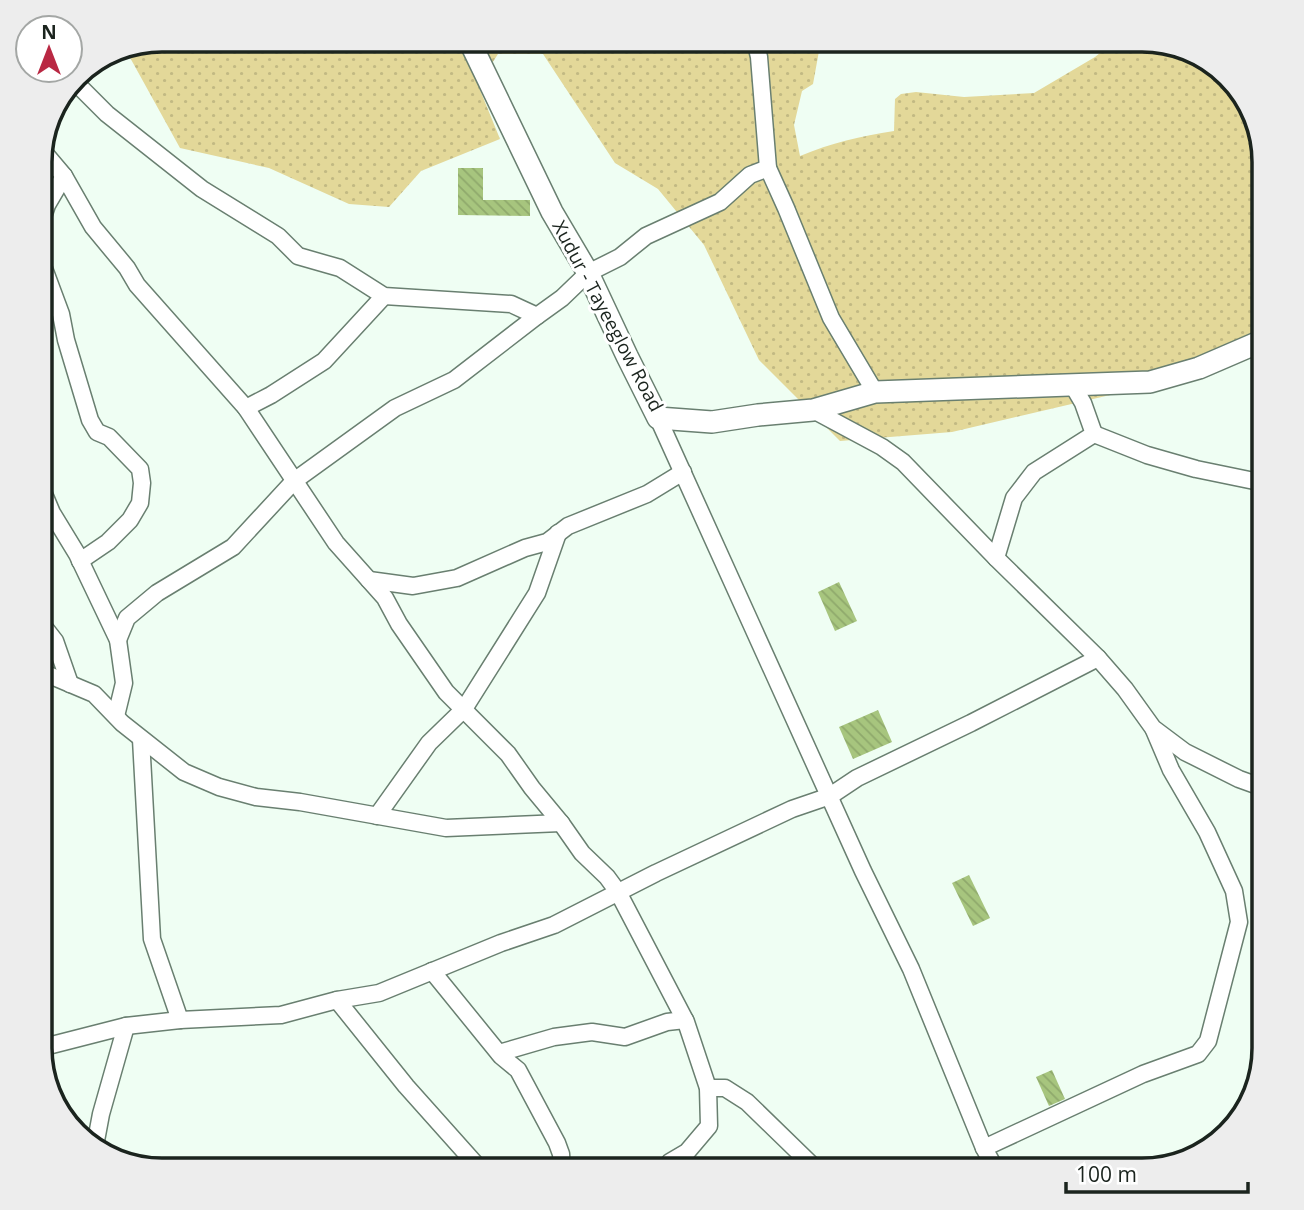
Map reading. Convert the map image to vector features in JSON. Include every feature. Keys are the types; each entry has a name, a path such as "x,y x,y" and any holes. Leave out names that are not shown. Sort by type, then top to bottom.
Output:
{"main road":[{"name":"Xudur - Tayeeglow Road","path":"475,52 552,212 587,273 658,418 712,422 813,410 875,392 1150,382 1199,368 1251,346"}],"street":[{"path":"758,52 768,168 831,318 875,392"},
{"path":"82,89 107,114 202,190 278,236 298,256 340,268 384,296 510,304 537,316"},
{"path":"53,162 65,176 93,227 127,268 137,285 246,408 336,543 384,598 446,692 508,754 582,853 618,892 685,1020 708,1088 709,1126 687,1152 677,1158"},
{"path":"118,640 127,618 157,593 233,547 295,481 395,408 454,380 562,298 587,273 620,257 646,236 720,202 750,175 768,168"},
{"path":"53,195 65,176"},
{"path":"53,294 90,420 97,432 109,437 140,469 142,483 140,503 130,520 108,542 80,561"},
{"path":"246,408 324,361 384,296"},
{"path":"1073,386 1083,403 1094,434 1184,466 1251,480"},
{"path":"813,410 882,447 903,462 1098,658 1153,728 1171,770 1208,832 1234,891 1239,922 1208,1041 1198,1054 1143,1074 984,1148"},
{"path":"658,418 863,871 911,969 989,1158"},
{"path":"996,558 1014,498 1034,472 1094,434"},
{"path":"369,580 413,586 457,578 525,548 547,542 568,526 647,494 683,472"},
{"path":"53,515 80,561 118,640 124,683 116,716"},
{"path":"377,816 429,743 464,709 537,593 558,534"},
{"path":"53,639 70,684"},
{"path":"53,1045 126,1026 180,1020 281,1015 337,1000 379,993 501,943 554,925 793,809 830,796 857,778 1098,658"},
{"path":"53,677 94,694 141,739 184,772 219,787 256,797 446,828 561,823"},
{"path":"1153,728 1185,752 1252,784"},
{"path":"141,739 152,939 180,1020"},
{"path":"432,971 499,1053 518,1070 557,1143 561,1158"},
{"path":"337,1000 406,1086 470,1158"},
{"path":"499,1053 554,1037 592,1032 625,1037 685,1020"},
{"path":"97,1135 126,1026"},
{"path":"708,1088 725,1088 747,1102 805,1158"}],"shaded area":[{"path":"163,52 819,52 813,84 802,91 794,125 800,156 846,140 894,131 895,99 901,94 916,92 964,97 1034,93 1101,52 1163,55 1202,71 1219,85 1233,102 1248,134 1251,156 1251,335 1170,381 952,432 840,441 759,360 704,245 658,189 615,163 543,54 498,54 478,85 500,139 421,171 389,207 349,204 269,168 180,148 130,58"}],"building":[{"path":"458,168 483,168 483,200 530,200 530,216 458,215"},
{"path":"839,582 857,621 835,631 818,592"},
{"path":"878,710 892,742 853,759 839,727"},
{"path":"969,875 990,918 973,926 952,883"},
{"path":"1052,1070 1065,1099 1049,1106 1036,1077"}]}
